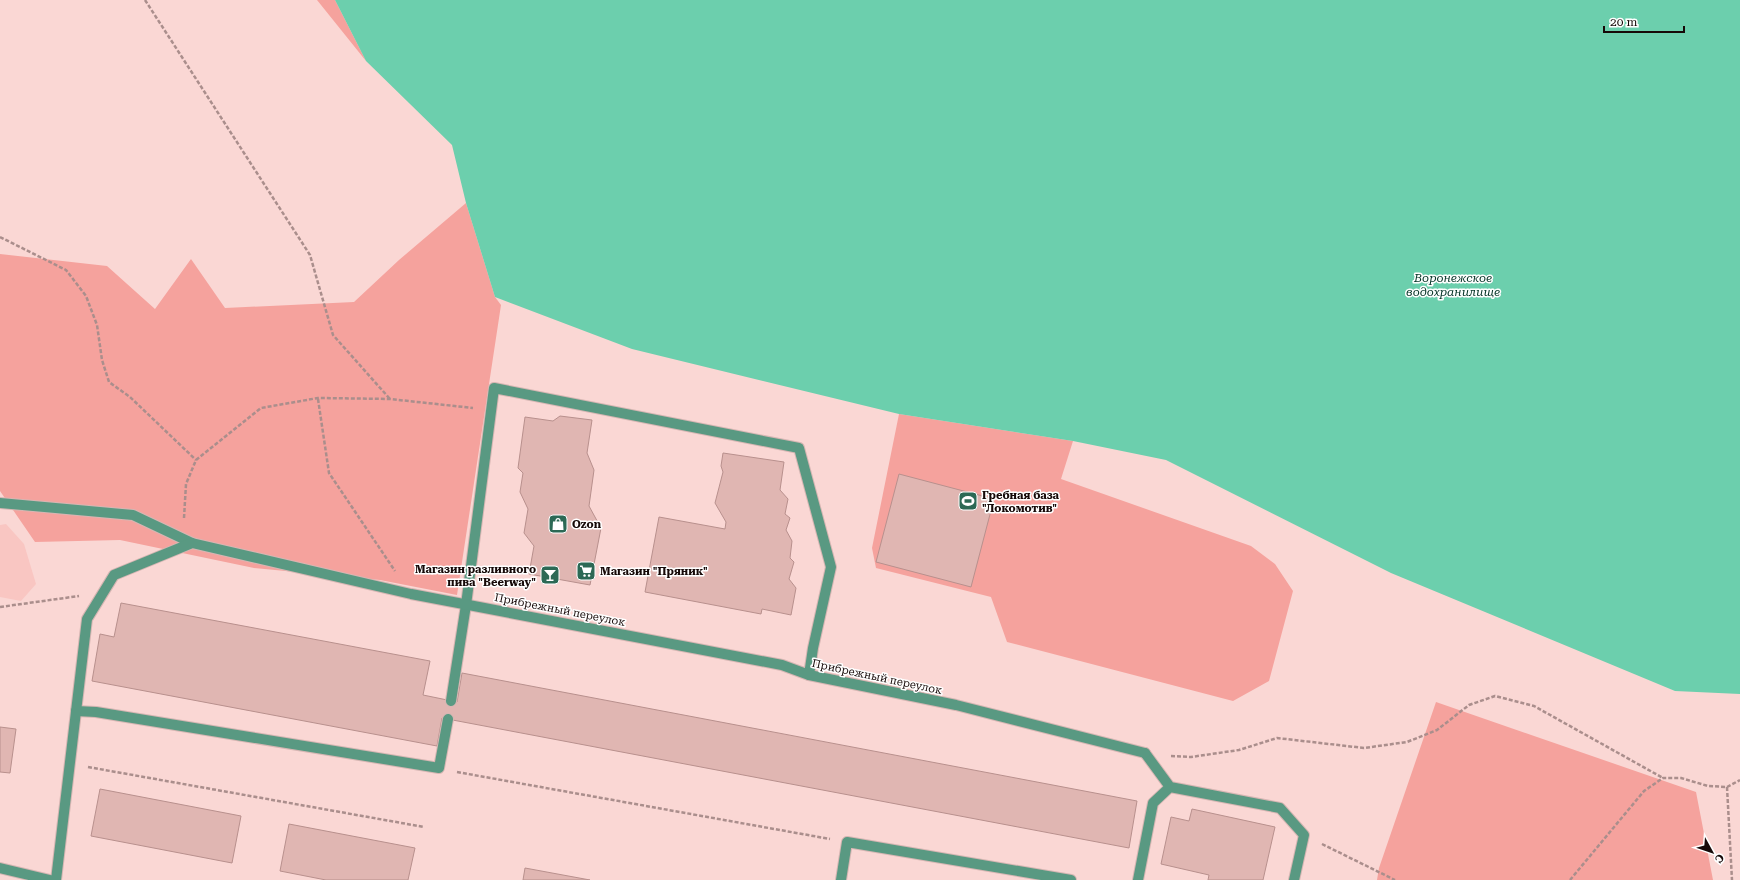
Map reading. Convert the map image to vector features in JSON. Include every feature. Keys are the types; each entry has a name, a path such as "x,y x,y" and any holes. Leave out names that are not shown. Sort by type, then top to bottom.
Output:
{"street":[{"path":"451,701 466,605 494,388 799,448 831,567 813,648 809,675"},
{"name":"Прибрежный переулок","path":"0,503 133,515 192,543 411,594 782,664 809,675 956,706 1146,753"},
{"path":"56,880 87,619 114,575 192,543"},
{"path":"76,711 96,712 439,768 448,719"},
{"path":"1146,753 1170,787 1280,808 1304,835 1294,880"},
{"path":"1138,880 1153,803 1170,787"},
{"path":"841,880 847,842 1072,880"},
{"path":"0,868 50,880"}],"path":[{"path":"145,0 310,255 333,335 390,398"},
{"path":"0,237 66,270 86,296 97,325 102,360 109,382 130,397 196,460"},
{"path":"318,398 329,473 411,594"},
{"path":"192,543 184,523 186,484 196,460 261,408 318,398 390,398 491,410"},
{"path":"0,607 103,593"},
{"path":"1146,753 1191,757 1239,750 1277,738 1364,748 1407,742 1438,730 1469,705 1494,696 1534,706 1663,778 1681,778 1708,786 1727,787 1740,780"},
{"path":"70,764 424,827"},
{"path":"439,768 847,842"},
{"path":"1570,880 1644,791 1663,778"},
{"path":"1727,787 1732,880"},
{"path":"1304,835 1395,880"}],"shaded area":[{"path":"317,0 335,0 366,61"},
{"path":"466,203 495,297 501,305 457,595 380,580 254,568 120,540 35,542 0,491 0,254 107,266 155,309 191,259 225,308 354,302 399,260"},
{"path":"899,414 1073,441 1061,479 1251,546 1275,564 1293,591 1269,681 1233,701 1007,642 991,597 876,568 872,548"},
{"path":"6,524 24,544 36,584 21,601 0,597 0,525"},
{"path":"1436,702 1696,792 1713,880 1377,880 1379,868"}],"water":[{"name":"Воронежское водохранилище","path":"335,0 1740,0 1740,694 1675,691 1391,573 1166,460 1073,441 899,414 632,349 495,297 466,203 452,145 366,61"}],"building":[{"path":"560,416 592,420 587,453 594,470 589,506 601,528 590,585 529,574 534,546 524,533 528,509 520,492 523,473 518,468 525,417 553,421"},
{"path":"723,453 784,462 780,490 788,499 785,514 790,518 786,530 792,541 790,558 794,562 789,579 796,588 791,615 762,609 761,614 645,592 659,517 725,529 726,522 715,503 723,472 721,466"},
{"path":"899,474 994,499 971,587 876,562"},
{"path":"121,603 430,661 423,695 457,702 462,673 1137,801 1129,848 442,718 437,746 92,681 100,634 114,637"},
{"path":"0,727 16,729 10,773 0,772"},
{"path":"100,789 241,816 232,863 91,836"},
{"path":"1192,809 1275,827 1263,880 1208,880 1209,875 1161,864 1171,817 1189,821"},
{"path":"289,824 415,848 408,880 326,880 280,871"},
{"path":"525,868 590,880 523,880"}],"place":[{"name":"Гребная база \"Локомотив\"","path":"968,501"},
{"name":"Ozon","path":"558,524"},
{"name":"Магазин \"Пряник\"","path":"586,571"},
{"name":"Магазин разливного пива \"Beerway\"","path":"550,575"}]}
